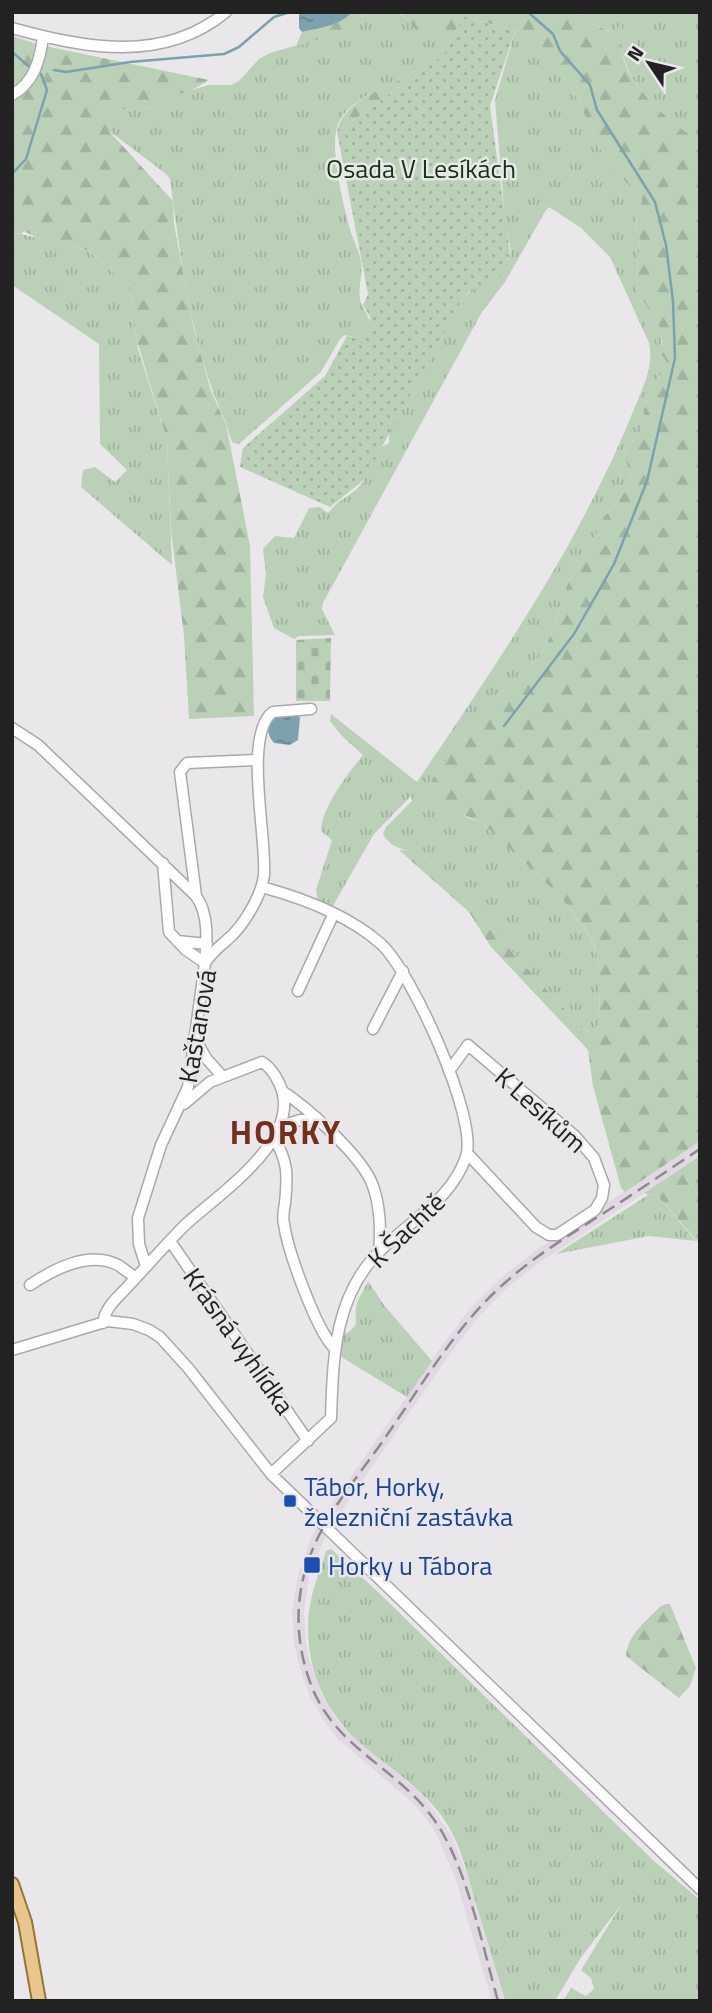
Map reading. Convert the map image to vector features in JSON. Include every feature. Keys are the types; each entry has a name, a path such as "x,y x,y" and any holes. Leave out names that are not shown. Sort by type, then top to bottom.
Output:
{"main road":[{"path":"12,1884 25,1922 39,2001"}],"street":[{"path":"12,28 84,46 141,47 195,33 226,12"},
{"path":"12,95 23,87 39,63 43,37"},
{"name":"Kaštanová","path":"146,1266 139,1244 138,1217 161,1145 188,1087 205,963 213,952 233,935 262,887 264,861 257,760 260,733 270,714 282,710 311,709"},
{"path":"12,728 38,745 197,896"},
{"path":"205,963 204,915 197,896 180,772 187,763 257,760"},
{"path":"163,863 167,926 177,941 205,963"},
{"path":"262,887 332,915 365,932 381,944 403,971 449,1071 461,1110 467,1153"},
{"path":"298,991 332,915"},
{"path":"177,941 206,944"},
{"path":"373,1029 403,971"},
{"path":"194,1037 206,1058 222,1076"},
{"name":"K Lesíkům","path":"449,1071 468,1045 575,1136 594,1158 604,1185 601,1202 596,1209 567,1230 557,1235 549,1235 536,1227 467,1153"},
{"path":"103,1322 109,1307 146,1266 170,1241 236,1183 276,1132 285,1106 282,1091 272,1070 265,1063 256,1063 205,1085 179,1109"},
{"path":"282,1091 317,1118 343,1145 371,1181 377,1204 379,1252"},
{"path":"276,1132 300,1119 317,1118"},
{"path":"276,1132 287,1167 283,1220 288,1244 324,1336 334,1348"},
{"name":"K Šachtě","path":"271,1474 331,1418 334,1348 347,1300 360,1276 379,1252 447,1192 467,1153"},
{"name":"Krásná vyhlídka","path":"170,1241 308,1441"},
{"path":"30,1285 54,1269 85,1261 117,1264 136,1278"},
{"path":"12,1350 103,1322 133,1324 160,1337 271,1474 700,1889"}],"shaded area":[{"path":"700,1141 700,1156 542,1261 509,1286 478,1317 329,1529 309,1577 304,1612 306,1642 321,1692 335,1717 347,1731 423,1795 451,1835 467,1873 504,2001 492,2001 455,1877 434,1829 414,1804 338,1739 310,1697 294,1643 292,1611 298,1575 319,1523 469,1310 501,1278 535,1251"}],"green space":[{"path":"352,12 378,12 362,17 339,33 296,46 302,32 335,23"},
{"path":"378,12 400,14 417,30 441,34 444,37 444,45 423,67 349,108 336,130 337,172 349,226 360,257 360,299 370,321 370,329 358,338 345,335 340,339 321,372 239,444 233,443 212,390 195,331 170,179 108,130 108,121 120,110 153,107 164,98 209,85 231,85 239,81 259,59 270,53 339,33 362,17"},
{"path":"399,12 580,12 585,20 612,33 622,22 623,56 629,73 646,96 667,117 700,142 700,1141 625,1192 621,1188 593,1086 588,1050 491,947 469,912 399,850 416,851 425,857 571,1016 592,1035 600,1015 599,972 596,950 588,934 577,917 546,883 481,822 459,812 444,801 438,795 434,781 438,770 495,698 539,657 549,639 568,583 593,543 603,518 631,479 625,456 627,448 644,427 644,409 660,375 670,367 662,355 661,329 638,292 636,278 640,241 635,221 642,200 605,159 575,94 539,41 520,28 515,31 463,16 443,56 337,132 344,117 355,105 419,69 444,45 444,37 441,34 427,39"},
{"path":"580,12 700,12 700,142 646,97 630,74 623,57 622,23 613,33 585,20"},
{"name":"Osada V Lesíkách","path":"463,16 515,31 490,106 510,253 499,278 469,292 463,298 364,480 330,507 240,467 243,448 325,376 347,336 358,338 370,329 370,317 363,305 368,294 337,132 443,56"},
{"path":"520,28 539,40 575,94 605,159 642,200 635,221 640,241 636,278 638,291 661,329 661,344 671,367 660,375 644,409 644,427 627,448 625,456 631,479 603,518 593,543 568,583 549,639 539,657 495,698 443,801 468,818 481,822 546,883 589,935 596,951 599,972 600,1016 592,1035 571,1016 425,857 396,847 387,840 383,834 386,827 412,801 411,796 374,834 331,909 318,902 316,890 332,840 321,831 322,821 337,791 363,755 330,721 331,714 417,782 504,650 559,560 609,467 642,391 650,362 649,343 610,257 581,228 549,207 505,282 482,312 323,603 322,609 335,635 299,636 294,639 274,628 263,597 266,574 263,549 275,536 294,538 309,508 320,507 328,513 363,482 380,448 389,443 389,433 463,298 507,261 511,252 505,221 495,100 515,31"},
{"path":"12,36 40,45 209,80 192,90 164,99 153,107 120,110 108,121 108,130 173,201 174,224 194,330 211,391 226,424 250,546 254,716 189,719 184,636 171,531 167,440 137,341 130,287 88,250 37,238 24,231 21,234 12,232"},
{"path":"12,232 88,250 130,287 138,349 167,440 172,565 81,487 83,470 95,467 115,482 127,470 100,444 99,344 12,285"},
{"path":"331,638 330,701 296,701 296,640"},
{"path":"700,1156 700,1161 686,1170 686,1178 700,1197 700,1241 697,1241 656,1194 644,1193"},
{"path":"700,1161 700,1197 686,1178 686,1170"},
{"path":"656,1194 696,1241 649,1236 556,1254 648,1195"},
{"path":"368,1281 384,1305 432,1361 407,1397 338,1355 342,1331 347,1333 355,1324 357,1305"},
{"path":"331,1549 654,1861 700,1900 700,2001 563,2001 571,1988 586,1996 594,1989 591,1978 581,1970 621,1905 580,1959 555,2001 505,2001 464,1863 447,1824 420,1792 352,1735 328,1704 320,1688 310,1651 309,1612 326,1551"},
{"path":"666,1604 670,1604 696,1668 690,1686 679,1698 626,1656 630,1641 639,1628"}],"water":[{"path":"299,12 352,12 335,23 302,32 299,28"},
{"path":"282,712 300,717 298,740 290,745 274,743 269,734 270,718"}],"waterway":[{"path":"54,70 66,72 130,62 224,54 239,47 274,17 290,12"},
{"path":"504,726 574,634 614,564 647,481 675,358 673,301 666,245 655,202 597,110 590,85 560,51 553,34 528,12"},
{"path":"12,52 32,69"},
{"path":"12,174 26,159 47,90 41,74"}],"railway":[{"path":"498,2001 471,1902 442,1831 415,1797 337,1728 314,1692 304,1664 299,1634 299,1605 304,1575 318,1537 339,1502 442,1354 473,1315 517,1272 700,1149"}],"place":[{"name":"Tábor, Horky, železniční zastávka","path":"290,1501"},
{"name":"Horky u Tábora","path":"312,1565"}],"district":[{"name":"HORKY","path":"286,1132"}]}
